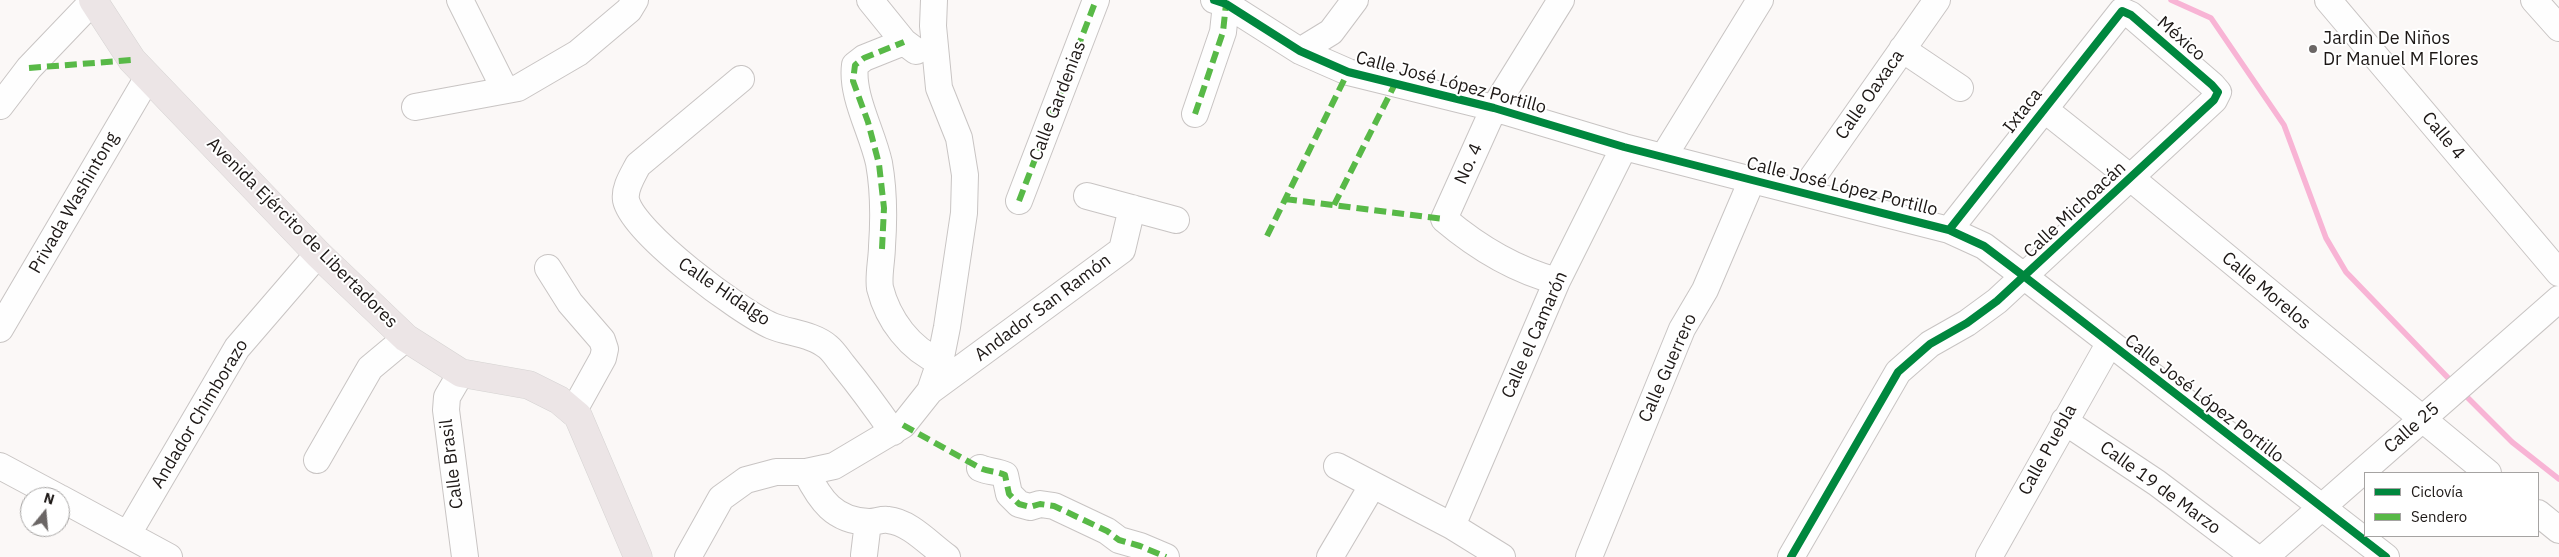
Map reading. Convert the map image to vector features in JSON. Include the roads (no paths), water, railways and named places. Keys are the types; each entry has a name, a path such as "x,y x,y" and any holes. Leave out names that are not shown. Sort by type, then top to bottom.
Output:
{"main road":[{"name":"Avenida Ejército de Libertadores","path":"94,0 132,60 318,254 406,338 461,373 529,386 559,400 578,416 638,557"}],"street":[{"path":"0,106 29,68 94,0"},
{"path":"460,0 505,90"},
{"path":"415,107 518,88 578,53 629,10 635,0"},
{"path":"870,0 904,42 936,65"},
{"path":"688,557 721,498 746,480 776,472 806,472 834,466 903,425 930,391 940,362 964,213 965,175 959,138 939,88 936,65 934,0"},
{"name":"Calle Gardenias","path":"1019,201 1096,0"},
{"path":"1300,51 1331,32 1355,0"},
{"name":"No. 4","path":"1557,281 1508,262 1471,241 1444,219 1494,108 1561,0"},
{"path":"1664,156 1760,0"},
{"name":"Calle Oaxaca","path":"1803,191 1937,0"},
{"path":"2534,0 2559,28"},
{"path":"1195,114 1223,32 1223,2"},
{"name":"Calle José López Portillo","path":"1223,2 1300,51 1348,72 1494,108 1624,147 1803,191 1949,230 1984,246 2108,344 2386,557"},
{"name":"Calle 4","path":"2337,3 2559,273"},
{"name":"México","path":"2122,11 2146,28 2218,92"},
{"name":"Ixtaca","path":"1949,230 2122,11"},
{"path":"904,42 864,58 855,65 853,81 868,122 879,164 884,208 880,287 890,311 912,345 925,356 940,362"},
{"path":"1902,49 1960,88"},
{"path":"0,72 29,68"},
{"name":"Privada Washintong","path":"0,329 148,77"},
{"name":"Calle Hidalgo","path":"742,80 638,165 628,184 626,200 639,222 672,258 753,315 773,326 793,331 828,347 863,389 893,432"},
{"name":"Calle Michoacán","path":"1791,557 1898,372 1930,344 1967,323 2025,277 2214,100 2218,92"},
{"name":"Calle Morelos","path":"2044,109 2430,412 2487,472"},
{"name":"Calle el Camarón","path":"1452,526 1557,281 1624,147"},
{"name":"Calle Guerrero","path":"1589,557 1682,329 1705,290 1752,180"},
{"path":"1086,196 1176,220"},
{"name":"Andador San Ramón","path":"930,391 1122,250 1132,208"},
{"name":"Andador Chimborazo","path":"149,549 237,348 318,254"},
{"path":"548,268 570,303 602,340 605,349 603,358 573,412"},
{"name":"Calle 25","path":"2265,557 2559,299"},
{"path":"317,460 370,368 406,338"},
{"name":"Calle Puebla","path":"1989,557 2108,344"},
{"name":"Calle Brasil","path":"461,373 448,397 446,410 465,557"},
{"name":"Calle 19 de Marzo","path":"2064,421 2157,483 2255,557"},
{"path":"0,466 40,487"},
{"path":"1337,466 1372,486 1452,526 1502,557"},
{"path":"980,468 991,473 999,472 1005,475 1009,494 1019,504 1030,507 1040,504 1054,506 1107,531 1118,540 1140,546 1166,557"},
{"path":"806,472 818,496 835,513 868,522 888,520 907,527 947,557"},
{"path":"1330,557 1372,486"},
{"path":"70,503 149,549"},
{"path":"2539,514 2559,530"},
{"path":"864,554 868,522"}],"waterway":[{"path":"2171,0 2211,18 2284,125 2326,238 2346,272 2453,383"},
{"path":"2463,393 2512,442 2559,479"}],"place":[{"name":"Jardin De Niños Dr Manuel M Flores","path":"2313,49"}]}
